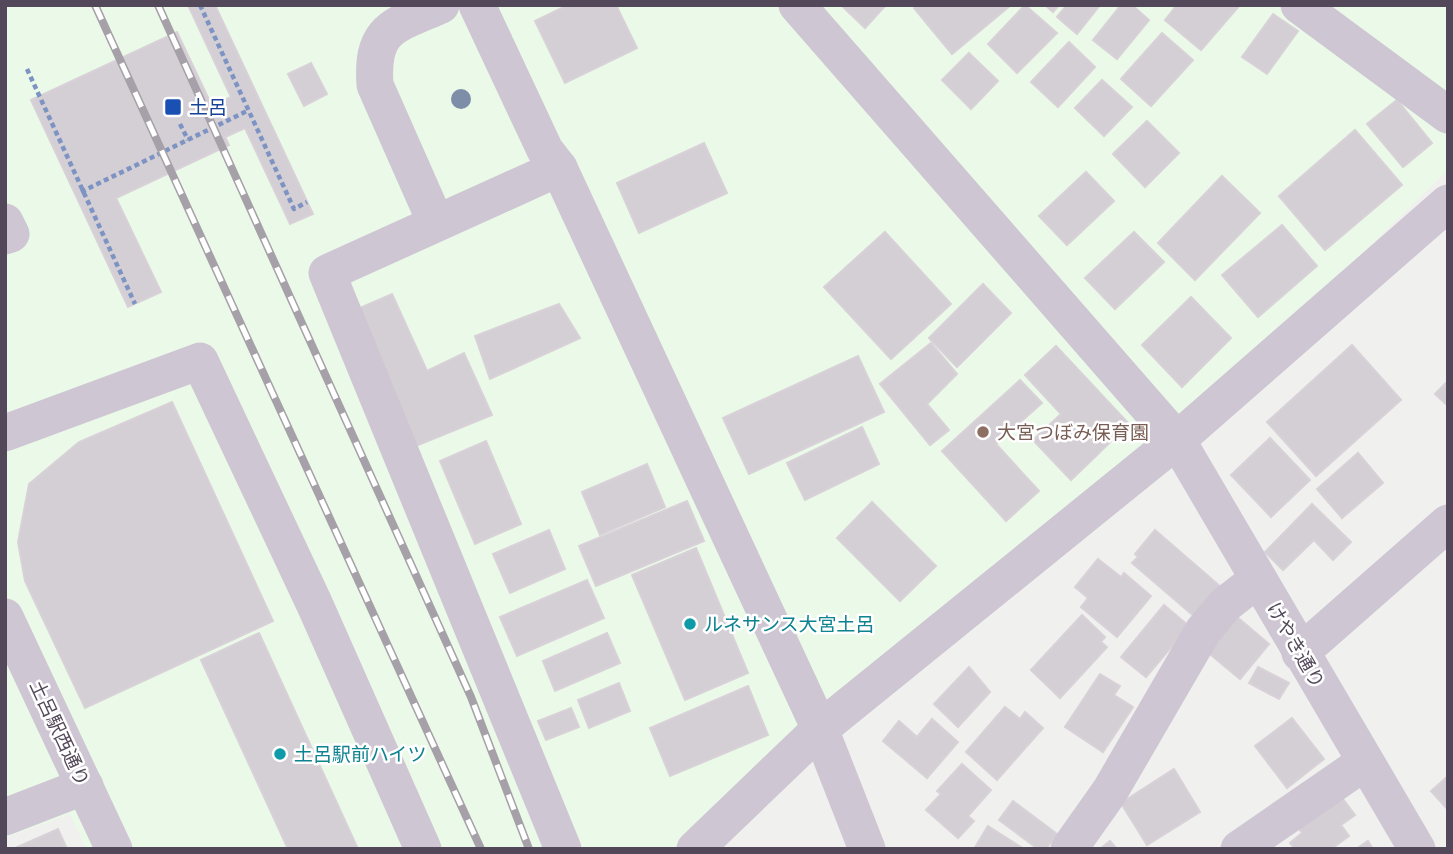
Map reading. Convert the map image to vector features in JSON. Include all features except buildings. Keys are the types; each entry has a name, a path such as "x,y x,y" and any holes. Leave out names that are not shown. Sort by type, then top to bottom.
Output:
{"street":[{"path":"436,223 375,85 373,61 381,37 400,23 441,5"},
{"name":"けやき通り","path":"797,5 1177,440 1417,849"},
{"path":"1299,5 1448,115"},
{"path":"476,6 544,150 559,168 820,729 867,849"},
{"path":"559,168 327,273 563,849"},
{"path":"695,849 820,729 1177,440 1448,202"},
{"path":"5,222 11,234 5,236"},
{"path":"5,433 200,361 314,603 423,849"},
{"path":"1300,653 1448,523"},
{"path":"1069,849 1116,781 1203,631 1226,604 1258,579"},
{"name":"土呂駅西通り","path":"5,618 114,849"},
{"path":"1239,849 1365,762"},
{"path":"5,817 85,786"}],"path":[{"path":"200,5 294,208 307,202"},
{"path":"27,69 135,304"},
{"path":"81,191 249,110"},
{"path":"180,124 188,140"}],"shaded area":[{"path":"5,5 1448,5 1448,170 1181,430 688,849 86,849 70,814 5,838"}],"railway":[{"path":"95,5 481,849"},
{"path":"158,5 471,697 529,849"}],"place":[{"name":"土呂","path":"173,107"},
{"name":"大宮つぼみ保育園","path":"983,432"},
{"name":"ルネサンス大宮土呂","path":"690,624"},
{"name":"土呂駅前ハイツ","path":"280,754"}]}
